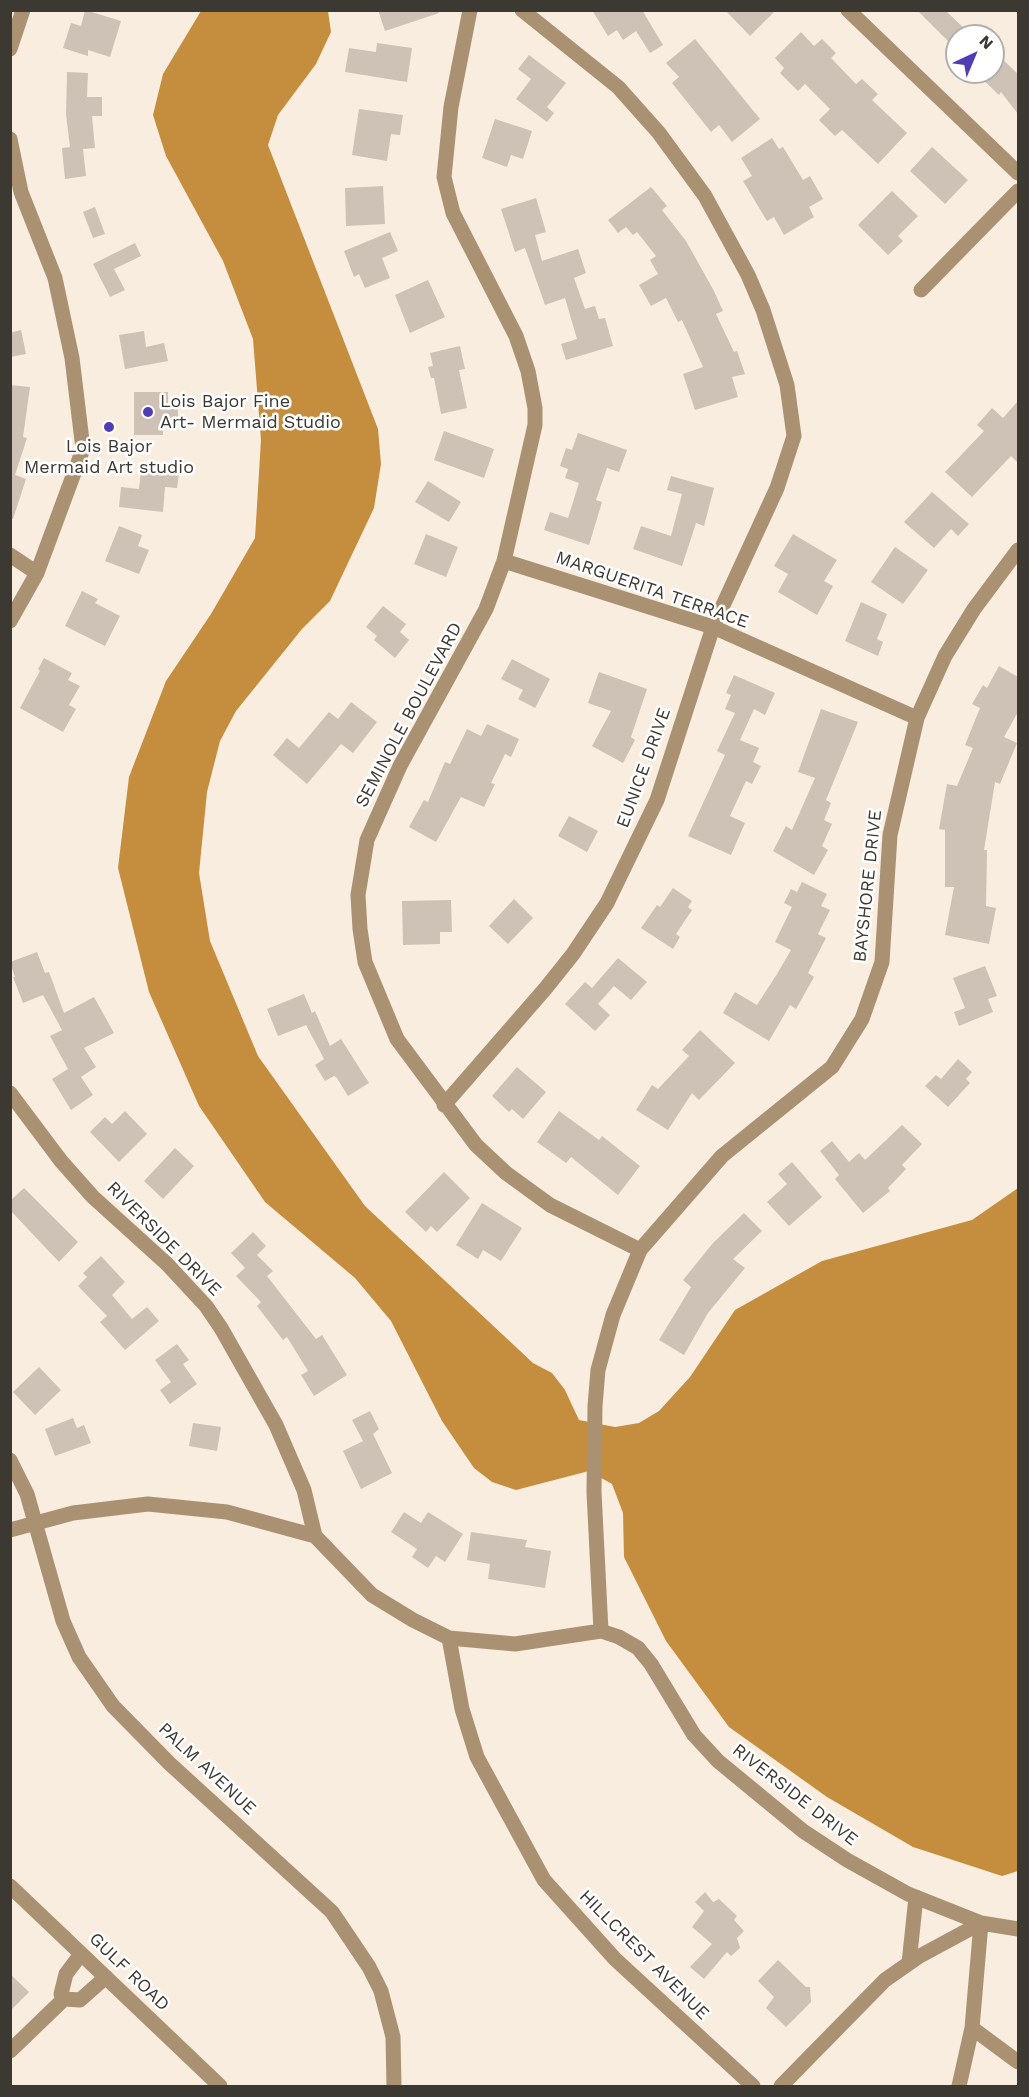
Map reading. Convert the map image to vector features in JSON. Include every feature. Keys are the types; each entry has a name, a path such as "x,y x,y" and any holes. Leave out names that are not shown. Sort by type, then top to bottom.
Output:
{"street":[{"path":"10,49 23,10"},
{"name":"SEMINOLE BOULEVARD","path":"470,10 451,107 444,177 453,213 516,336 528,371 535,408 535,425 504,561 481,620 395,777 368,840 359,874 360,929 365,962 401,1046 444,1105 490,1160 528,1189 573,1218 640,1250"},
{"name":"EUNICE DRIVE","path":"444,1105 545,989 573,954 607,903 657,800 712,627 777,488 794,436 787,386 767,321 748,275 705,196 669,145 618,87 522,10"},
{"path":"848,10 1018,173"},
{"path":"10,139 21,192 55,278 72,358 83,449 38,573 10,621"},
{"path":"921,290 1018,191"},
{"name":"BAYSHORE DRIVE","path":"601,1631 594,1492 595,1406 603,1344 640,1250 722,1156 832,1067 861,1019 882,962 890,836 917,718 945,656 974,609 1018,550"},
{"path":"10,555 38,573"},
{"name":"MARGUERITA TERRACE","path":"504,561 712,627 917,718"},
{"name":"RIVERSIDE DRIVE","path":"10,1093 61,1161 93,1197 167,1264 206,1306 267,1405 304,1490 315,1536"},
{"name":"PALM AVENUE","path":"10,1460 27,1494 63,1621 79,1657 113,1706 169,1763 332,1912 369,1967 381,1991 393,2037 394,2086"},
{"path":"10,1530 34,1522 90,1510 148,1504 227,1512 315,1536 372,1594 413,1620 449,1638 515,1644 601,1631"},
{"name":"RIVERSIDE DRIVE","path":"601,1631 619,1637 638,1648 651,1664 694,1735 718,1761 755,1794 847,1860 916,1897 981,1923 1018,1929"},
{"name":"HILLCREST AVENUE","path":"449,1638 462,1709 477,1757 544,1880 615,1959 753,2086"},
{"name":"GULF ROAD","path":"10,1887 220,2086"},
{"path":"909,1963 916,1897"},
{"path":"781,2086 885,1980 909,1963 981,1923"},
{"path":"959,2086 972,2028 981,1923"},
{"path":"64,1999 61,1994 66,1974 81,1954"},
{"path":"10,2051 64,1999 80,2000 106,1977"},
{"path":"972,2028 1018,2062"}],"shaded area":[{"path":"201,11 328,11 331,32 316,64 278,115 268,145 378,429 381,464 374,508 330,601 302,629 236,711 220,741 207,792 199,873 210,941 258,1056 365,1206 533,1363 552,1373 565,1390 579,1420 615,1427 639,1423 659,1411 690,1377 735,1310 822,1261 972,1220 1018,1188 1018,1871 1002,1876 913,1847 827,1797 729,1727 666,1641 624,1557 623,1513 612,1484 589,1471 516,1490 492,1482 474,1468 442,1421 391,1321 355,1278 265,1202 199,1106 149,992 118,868 129,777 166,681 211,614 255,538 261,440 253,339 223,261 166,156 153,115 163,74"}],"building":[{"path":"85,10 121,21 110,57 88,50 88,56 63,48 71,23 81,26"},
{"path":"378,10 439,10 439,13 385,31"},
{"path":"592,10 642,10 663,45 650,53 636,31 623,40 617,30 608,36"},
{"path":"725,10 776,10 750,36"},
{"path":"917,10 945,10 960,24 945,24 945,38"},
{"path":"801,32 814,46 822,39 836,53 831,58 856,84 862,79 878,94 872,100 907,133 878,164 842,130 835,136 819,120 830,109 805,84 798,91 780,73 784,68 775,58"},
{"path":"695,39 760,119 732,142 719,125 711,132 672,83 679,77 666,63"},
{"path":"377,43 412,48 407,82 345,72 349,48 376,52"},
{"path":"529,55 566,83 547,107 554,113 547,122 516,99 531,79 518,69"},
{"path":"1005,62 1018,74 1018,114 1001,92 999,95 988,84 1005,84"},
{"path":"67,72 88,73 87,97 102,97 102,116 92,116 95,148 83,149 86,176 65,179 62,148 70,147 66,115"},
{"path":"359,109 403,115 400,135 391,134 387,161 352,155"},
{"path":"495,119 532,131 523,159 511,155 507,167 482,158"},
{"path":"772,138 779,149 783,147 803,180 810,176 823,199 809,207 814,217 784,235 774,217 767,221 743,181 752,176 741,158"},
{"path":"932,147 968,180 945,204 910,171"},
{"path":"383,186 385,224 346,226 345,188"},
{"path":"651,187 667,206 662,210 686,241 723,311 716,314 734,352 737,351 745,374 732,377 738,397 695,410 683,374 703,367 682,320 678,322 666,298 651,306 639,285 658,274 650,260 656,256 637,232 633,235 626,227 618,233 608,220"},
{"path":"892,191 918,216 898,236 903,241 888,255 858,225"},
{"path":"536,198 546,232 535,235 542,261 578,249 586,273 574,278 585,309 595,306 599,319 605,318 613,346 566,360 561,344 577,339 565,298 545,305 525,248 515,252 501,209"},
{"path":"95,207 105,234 93,238 83,212"},
{"path":"390,232 398,251 382,258 390,278 365,288 359,274 354,277 344,251"},
{"path":"135,243 141,256 114,269 125,290 110,297 93,264"},
{"path":"428,280 445,317 410,333 395,295"},
{"path":"21,330 26,354 10,357 10,333"},
{"path":"144,331 146,347 164,343 168,361 125,369 119,335"},
{"path":"460,346 465,369 459,370 467,408 441,414 434,378 431,378 428,367 433,366 430,353"},
{"path":"10,385 30,387 23,437 27,438 15,475 26,479 13,519 10,519"},
{"path":"134,392 168,392 168,409 178,409 178,426 163,426 163,435 134,435"},
{"path":"1018,401 1018,463 1011,456 972,497 945,472 984,431 977,425 992,408 1003,418"},
{"path":"444,431 494,449 484,478 434,460"},
{"path":"578,433 627,450 619,472 607,468 596,500 602,502 589,545 544,530 550,512 568,518 579,483 565,478 568,469 560,466 566,448 572,450"},
{"path":"142,462 180,466 177,488 165,487 163,512 119,507 121,487 139,489"},
{"path":"671,476 714,488 704,526 696,523 682,566 633,549 641,526 671,536 682,494 667,490"},
{"path":"428,481 461,502 449,522 415,502"},
{"path":"932,492 969,524 958,536 951,529 934,548 904,522"},
{"path":"119,526 142,535 138,546 149,550 139,574 105,561"},
{"path":"426,534 458,547 446,577 414,564"},
{"path":"793,534 837,560 824,581 833,586 817,615 778,592 788,574 774,566"},
{"path":"895,547 928,570 903,604 871,582"},
{"path":"82,591 98,599 95,603 120,616 105,646 65,626"},
{"path":"861,602 887,614 877,639 883,642 878,656 845,641"},
{"path":"383,606 406,624 400,632 409,640 395,658 374,640 377,636 366,627"},
{"path":"44,658 72,673 68,680 80,686 69,705 76,709 63,732 20,708 40,671 38,669"},
{"path":"512,659 550,679 535,708 518,699 523,690 501,679"},
{"path":"999,666 1018,677 1018,712 1004,737 1017,743 1000,784 995,782 984,850 987,850 986,906 996,908 989,944 945,935 954,887 945,887 945,830 939,829 947,784 957,786 973,748 965,745 980,708 972,704 983,685 987,688"},
{"path":"599,672 647,689 631,737 635,740 623,763 592,746 611,711 588,703"},
{"path":"734,675 775,693 765,715 754,709 740,740 759,748 753,762 761,766 752,784 746,781 730,816 745,823 731,855 688,836 725,755 717,751 735,713 725,709 731,695 726,693"},
{"path":"351,702 377,722 353,753 341,744 307,784 273,755 287,738 299,748 329,712 338,719"},
{"path":"821,709 858,722 826,800 831,803 824,820 832,824 822,846 828,850 814,875 773,851 786,826 792,830 815,778 798,772"},
{"path":"487,724 519,739 511,757 505,754 491,783 495,784 484,807 461,797 436,842 409,827 424,800 428,802 445,762 450,764 467,729 481,736"},
{"path":"569,816 598,831 587,852 558,836"},
{"path":"802,882 827,894 821,906 830,910 818,934 826,938 808,973 814,977 796,1009 790,1005 769,1041 723,1013 735,992 757,1005 777,974 791,950 775,942 792,907 784,903 791,889 797,892"},
{"path":"673,888 692,901 688,907 692,910 676,934 680,937 673,949 641,928 657,905 660,907"},
{"path":"514,899 533,918 508,944 489,926"},
{"path":"451,900 452,932 440,932 440,944 403,945 402,901"},
{"path":"37,952 45,973 49,972 64,1013 94,997 114,1033 84,1048 96,1067 81,1077 93,1095 71,1110 52,1079 68,1069 50,1036 62,1030 43,995 23,1003 13,977 15,977 10,962"},
{"path":"618,958 647,982 631,1000 614,986 598,1004 610,1015 595,1031 565,1004 585,982 592,988"},
{"path":"985,966 997,996 988,999 993,1012 959,1026 954,1012 965,1008 953,978"},
{"path":"304,994 312,1013 315,1011 330,1046 341,1039 369,1083 348,1096 337,1078 334,1076 325,1081 315,1065 324,1059 306,1025 278,1036 267,1009"},
{"path":"700,1030 735,1063 699,1100 692,1093 668,1130 636,1110 652,1085 658,1089 689,1056 682,1050"},
{"path":"958,1059 972,1072 966,1079 970,1083 948,1107 925,1086 936,1075 941,1079"},
{"path":"517,1067 546,1092 523,1119 512,1109 509,1112 492,1096"},
{"path":"125,1111 147,1134 119,1162 90,1132 105,1117 112,1124"},
{"path":"559,1111 599,1140 602,1136 640,1166 618,1195 571,1157 566,1163 537,1142"},
{"path":"902,1125 922,1144 902,1165 906,1169 888,1188 890,1191 863,1213 835,1179 839,1175 820,1151 832,1141 849,1162 859,1153 865,1160"},
{"path":"175,1148 194,1166 163,1199 144,1181"},
{"path":"792,1162 822,1197 789,1226 767,1202 787,1184 778,1174"},
{"path":"444,1172 470,1198 437,1232 431,1226 426,1232 405,1212"},
{"path":"24,1188 78,1242 59,1262 10,1210 10,1201"},
{"path":"482,1203 522,1228 501,1261 483,1250 478,1259 456,1245"},
{"path":"744,1213 762,1231 733,1259 745,1268 708,1313 684,1355 659,1340 691,1287 683,1280 713,1243"},
{"path":"253,1232 266,1246 257,1255 273,1271 267,1276 316,1339 322,1335 347,1375 314,1396 301,1375 308,1371 287,1337 283,1340 257,1306 261,1302 236,1276 245,1268 231,1253"},
{"path":"101,1256 125,1282 112,1295 132,1319 147,1307 159,1321 125,1350 100,1322 107,1316 78,1286 87,1277 83,1273"},
{"path":"177,1344 189,1360 183,1364 197,1384 170,1404 160,1390 171,1382 155,1360"},
{"path":"39,1367 61,1390 35,1415 13,1392"},
{"path":"370,1411 379,1429 373,1434 392,1473 361,1489 343,1451 363,1441 352,1420"},
{"path":"73,1418 77,1428 84,1425 91,1443 55,1456 45,1429"},
{"path":"193,1423 221,1427 217,1451 189,1446"},
{"path":"404,1512 421,1523 428,1512 463,1534 445,1562 436,1556 428,1568 412,1557 417,1549 391,1532"},
{"path":"471,1532 527,1540 525,1547 551,1551 545,1588 488,1579 490,1564 467,1560"},
{"path":"705,1892 713,1902 719,1899 737,1916 734,1920 744,1931 737,1938 740,1948 731,1956 727,1952 704,1979 690,1967 712,1944 692,1927 704,1911 695,1902"},
{"path":"778,1960 806,1987 810,1987 811,2002 786,2027 766,2008 774,1997 758,1981"},
{"path":"10,1974 29,1992 10,2011"}],"place":[{"name":"Lois Bajor Fine Art- Mermaid Studio","path":"148,412"},
{"name":"Lois Bajor Mermaid Art studio","path":"109,427"}]}
